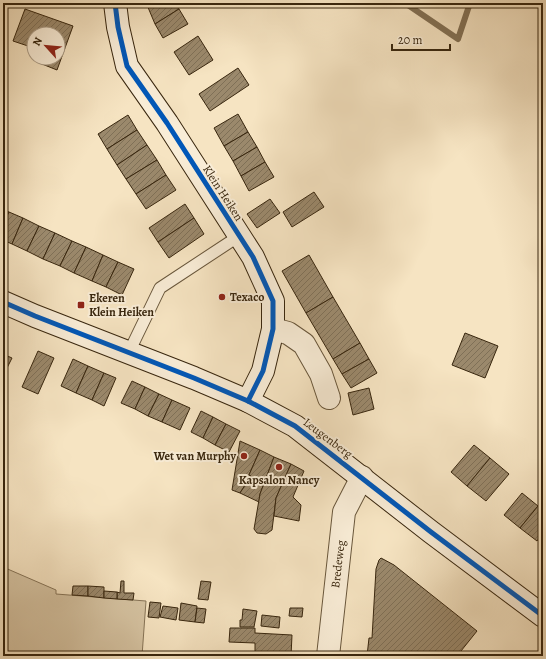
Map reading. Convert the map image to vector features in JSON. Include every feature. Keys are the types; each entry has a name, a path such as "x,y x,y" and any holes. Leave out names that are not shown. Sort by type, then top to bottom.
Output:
{"street":[{"name":"Klein Heiken","path":"115,3 118,27 127,66 167,123 253,257 274,300 273,329 263,371 248,401"},
{"name":"Leugenberg","path":"3,302 248,401 295,426 431,532 543,616"},
{"path":"273,329 288,333 304,344 322,374 329,398"},
{"name":"Bredeweg","path":"328,656 344,512 362,477"}],"lane":[{"path":"128,352 160,288 239,236"}],"shaded area":[{"path":"3,567 56,590 56,594 146,601 142,656 3,656"}],"building":[{"path":"151,3 176,3 179,9 155,24 147,5"},
{"path":"25,9 73,26 66,45 66,26 26,26 26,45 13,41"},
{"path":"179,9 188,24 163,38 155,24"},
{"path":"198,36 213,60 189,75 174,52"},
{"path":"47,66 58,66 57,70"},
{"path":"238,68 249,85 210,111 199,94"},
{"path":"238,114 248,132 224,146 214,128"},
{"path":"128,115 137,130 107,149 98,134"},
{"path":"137,130 147,145 117,165 107,149"},
{"path":"248,132 257,147 233,161 224,146"},
{"path":"147,145 157,160 126,179 117,165"},
{"path":"257,147 265,162 241,176 233,161"},
{"path":"157,160 166,175 136,194 126,179"},
{"path":"265,162 274,177 249,191 241,176"},
{"path":"166,175 176,190 146,209 136,194"},
{"path":"314,192 324,207 292,227 283,212"},
{"path":"270,199 280,213 257,228 247,214"},
{"path":"185,204 194,218 158,242 149,228"},
{"path":"3,209 9,212 3,224"},
{"path":"9,212 23,218 12,244 3,240 3,224"},
{"path":"23,218 39,226 27,251 12,244"},
{"path":"194,218 204,234 169,258 158,242"},
{"path":"39,226 55,233 43,259 27,251"},
{"path":"55,233 72,241 60,266 43,259"},
{"path":"72,241 86,247 74,273 60,266"},
{"path":"86,247 103,255 92,281 74,273"},
{"path":"103,255 118,262 106,287 92,281"},
{"path":"309,255 333,297 306,313 282,271"},
{"path":"118,262 134,269 122,295 106,287"},
{"path":"333,297 360,343 333,359 306,313"},
{"path":"465,333 498,346 485,378 452,365"},
{"path":"360,343 369,359 342,374 333,359"},
{"path":"38,351 54,358 38,394 22,387"},
{"path":"3,354 12,358 3,376"},
{"path":"73,359 88,366 76,393 61,386"},
{"path":"369,359 377,373 351,388 342,374"},
{"path":"88,366 104,373 92,400 76,393"},
{"path":"104,373 116,378 104,406 92,400"},
{"path":"132,381 145,387 135,409 121,403"},
{"path":"145,387 159,394 148,416 135,409"},
{"path":"369,388 374,409 353,415 348,393"},
{"path":"159,394 172,400 162,422 148,416"},
{"path":"172,400 190,408 180,430 162,422"},
{"path":"201,411 213,417 203,438 191,432"},
{"path":"213,417 226,424 215,445 203,438"},
{"path":"226,424 240,431 229,452 215,445"},
{"path":"240,441 260,450 249,475 251,476 240,493 232,490"},
{"path":"474,445 490,458 467,486 451,472"},
{"path":"260,450 274,457 260,494 259,502 240,493 251,476 249,475"},
{"path":"274,457 291,464 276,498 272,530 266,534 257,533 254,529 260,494"},
{"path":"490,458 509,474 486,501 467,486"},
{"path":"291,464 304,471 293,497 301,505 299,521 274,516 276,498"},
{"path":"522,493 538,506 520,528 504,515"},
{"path":"538,506 543,510 543,533 537,541 520,528"},
{"path":"381,558 394,565 477,631 457,656 367,656 369,638 372,638 376,569"},
{"path":"121,581 124,581 124,593 134,593 133,600 117,599 117,592 120,593"},
{"path":"201,581 211,582 208,600 198,599"},
{"path":"73,586 88,586 88,596 72,595"},
{"path":"88,586 104,587 104,598 88,596"},
{"path":"104,591 117,592 117,599 104,598"},
{"path":"150,602 161,603 159,618 148,617"},
{"path":"181,603 197,606 195,622 179,620"},
{"path":"163,606 178,608 176,620 160,617"},
{"path":"197,608 206,609 204,623 195,622"},
{"path":"290,608 303,608 302,617 289,616"},
{"path":"243,609 257,611 254,627 240,627"},
{"path":"262,615 280,617 279,628 261,626"},
{"path":"230,628 255,628 255,633 292,635 291,656 255,656 255,643 229,642"}],"waterway":[{"path":"405,3 458,39 470,3"}],"cycle path":[{"path":"115,3 118,27 127,66 167,123 253,257 273,301 273,329 263,371 248,401"},
{"path":"3,302 194,378 248,401 295,426 431,532 543,616"}],"place":[{"name":"Texaco","path":"222,297"},
{"name":"Ekeren Klein Heiken","path":"81,305"},
{"name":"Wet van Murphy","path":"244,456"},
{"name":"Kapsalon Nancy","path":"279,467"}]}
